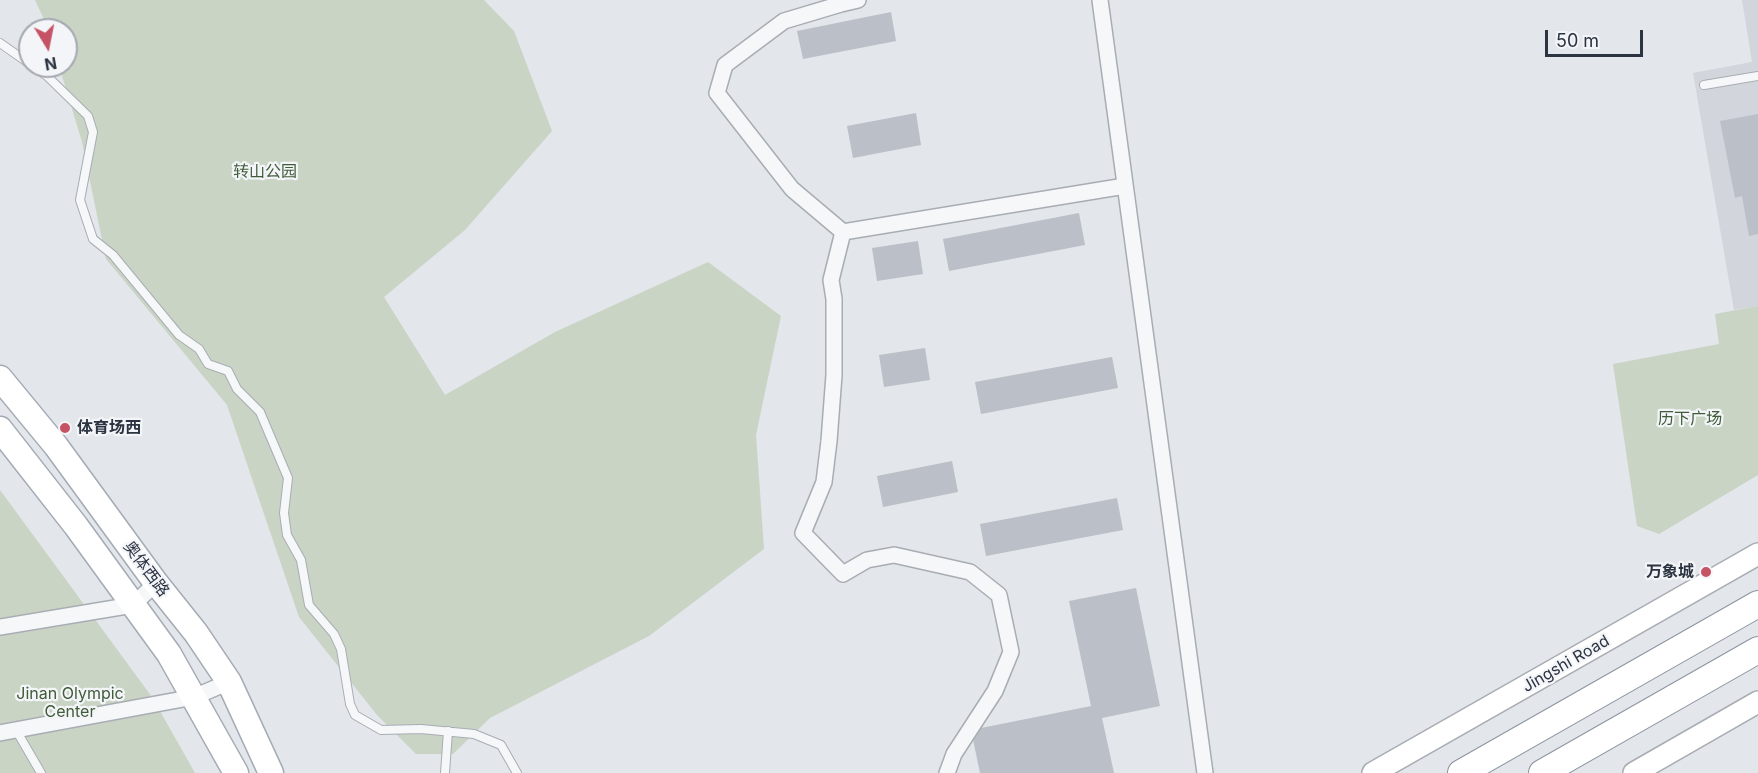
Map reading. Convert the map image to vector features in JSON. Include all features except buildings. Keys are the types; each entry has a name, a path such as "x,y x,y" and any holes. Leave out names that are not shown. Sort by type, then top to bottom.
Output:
{"highway":[{"path":"1461,773 1758,604"},
{"path":"1542,773 1758,650"}],"main road":[{"name":"奥体西路","path":"0,378 56,446 156,583 196,633 229,682 271,773"},
{"name":"奥体西路","path":"0,429 76,526 169,654 236,773"},
{"name":"Jingshi Road","path":"1373,773 1758,554"},
{"path":"1634,773 1758,702"}],"street":[{"path":"858,0 784,21 725,65 717,93 792,189 843,232 1125,186"},
{"path":"1100,0 1205,773"},
{"path":"843,232 831,280 834,299 834,375 824,482 803,532 843,574 867,561 894,555 970,572 999,595 1011,652 994,692 954,754 947,773"},
{"path":"0,627 133,604 156,583"},
{"path":"0,733 194,697 229,682"}],"lane":[{"path":"0,43 18,55"},
{"path":"1704,85 1758,76"},
{"path":"49,78 88,117 93,132 80,200 93,239 113,255 179,335 199,349 207,364 228,371 237,389 260,412 288,478 284,513 287,536 301,560 309,605 334,634 340,649 350,704 355,716 381,730 421,729 474,734 501,745 517,773"},
{"path":"16,730 41,773"},
{"path":"445,773 448,731"}],"shaded area":[{"path":"1742,0 1758,0 1758,306 1734,310 1693,73 1752,62"}],"green space":[{"name":"转山公园","path":"35,0 484,0 514,31 552,131 465,230 384,297 445,395 555,332 708,262 781,316 756,435 764,549 649,636 490,718 453,754 416,754 377,715 299,617 227,405 106,259 82,142 63,78 78,78 78,18 43,18"},
{"name":"历下广场","path":"1758,306 1758,475 1659,534 1637,526 1613,364 1719,344 1715,314"},
{"name":"Jinan Olympic Center","path":"0,490 152,697 195,773 0,773"}],"place":[{"name":"体育场西","path":"65,428"},
{"name":"万象城","path":"1706,572"}]}
